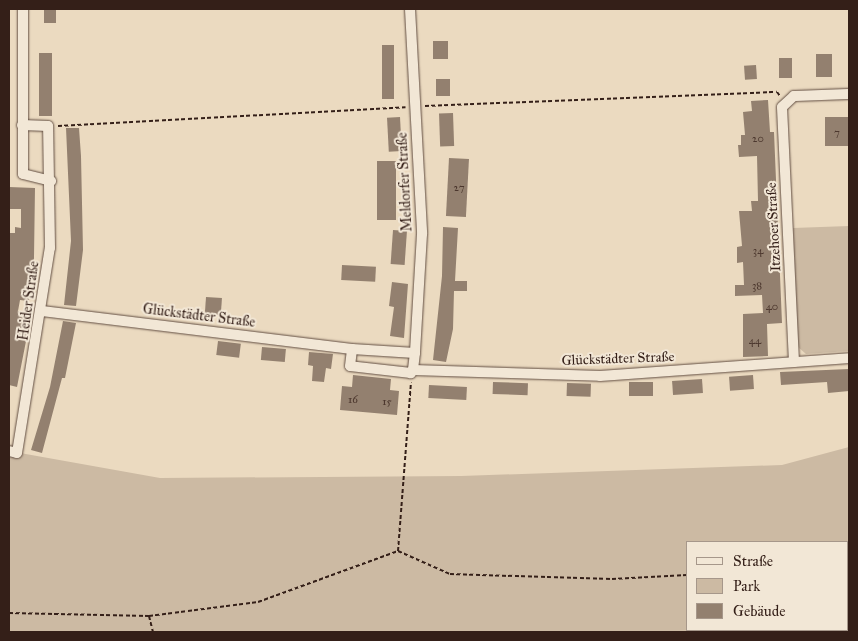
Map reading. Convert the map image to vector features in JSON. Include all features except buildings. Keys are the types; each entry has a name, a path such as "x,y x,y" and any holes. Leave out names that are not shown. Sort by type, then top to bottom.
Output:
{"street":[{"path":"23,9 23,174 51,181"},
{"name":"Meldorfer Straße","path":"410,9 422,234 415,353"},
{"name":"Itzehoer Straße","path":"794,362 782,107 794,96 849,94"},
{"name":"Heider Straße","path":"13,452 42,311 50,248 51,181 48,126 22,125"},
{"name":"Glückstädter Straße","path":"42,311 352,349 415,353"},
{"name":"Glückstädter Straße","path":"352,349 350,366 412,372 600,376 794,362"},
{"path":"412,372 415,353"},
{"path":"794,362 849,358"}],"path":[{"path":"398,551 412,372"},
{"path":"9,613 150,616 258,602 398,551 450,574 612,579 686,575"},
{"path":"150,616 152,632"}],"green space":[{"path":"849,226 849,351 806,354 798,347 793,228"},
{"path":"849,447 849,632 9,632 9,451 160,478 461,476 782,465"}]}
